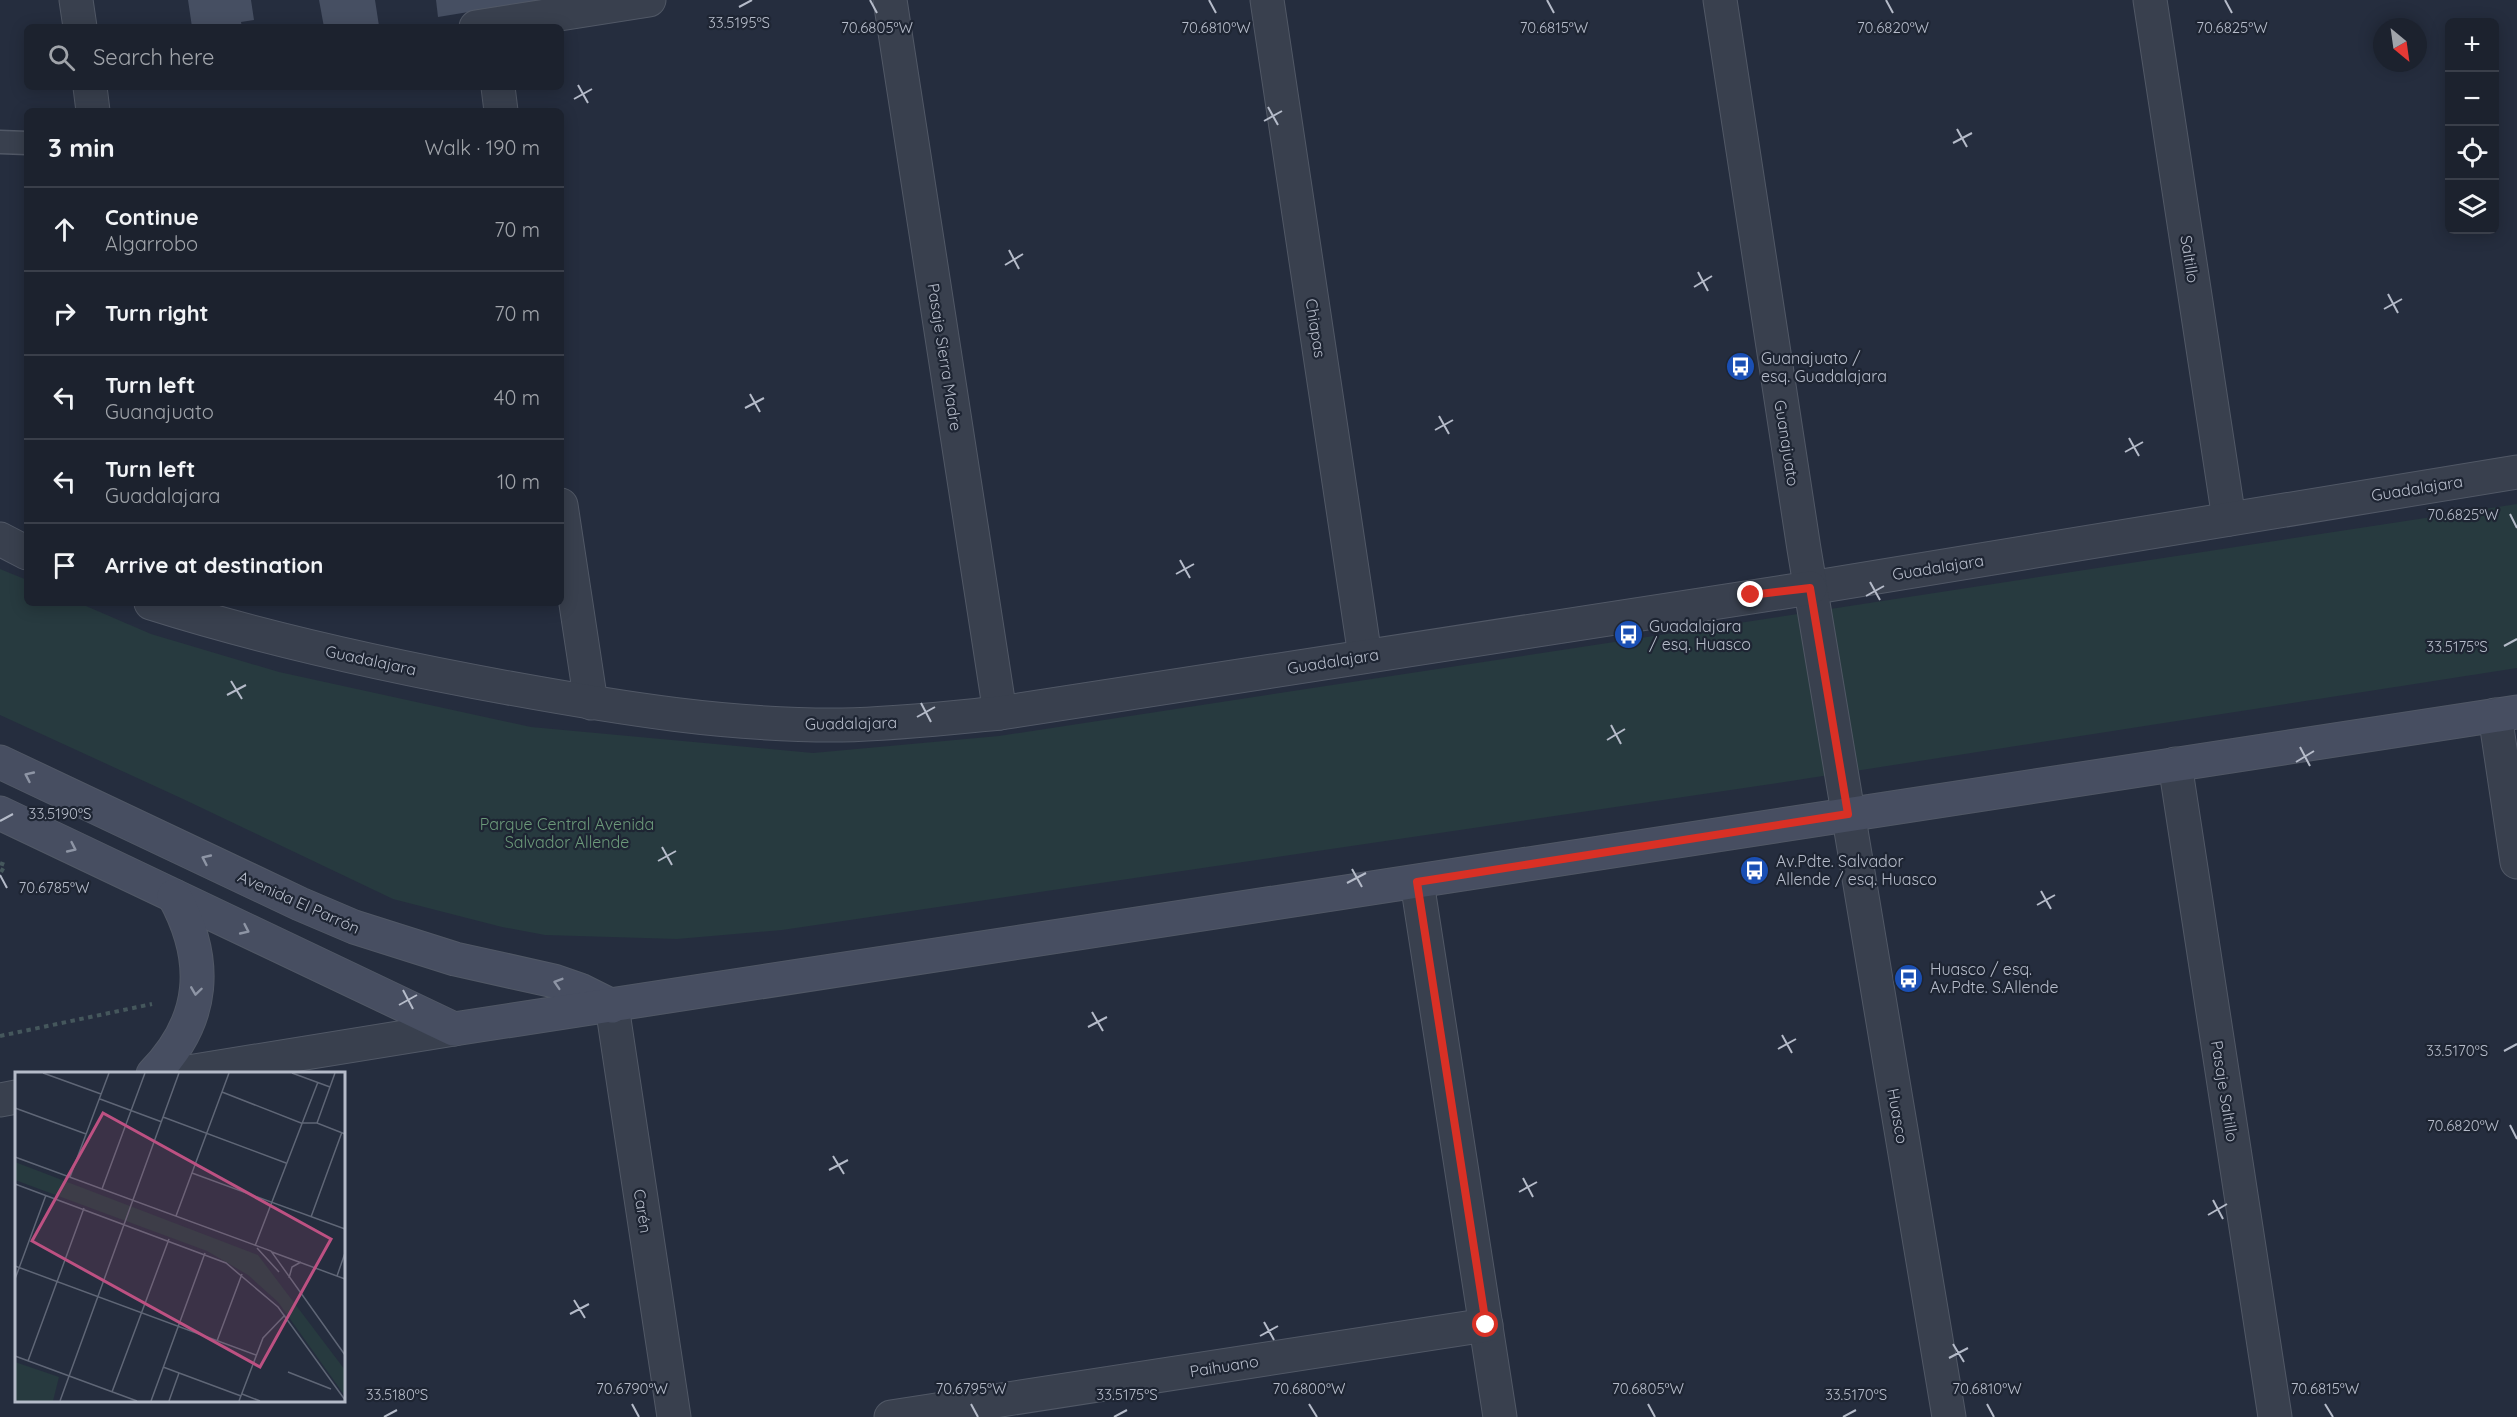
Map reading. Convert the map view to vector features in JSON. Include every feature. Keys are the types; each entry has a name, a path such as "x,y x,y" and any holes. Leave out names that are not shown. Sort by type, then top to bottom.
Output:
{"main road":[{"path":"0,813 454,1029 2506,714"},
{"name":"Avenida El Parrón","path":"0,762 354,927 455,959 554,981 612,1005"},
{"path":"155,1072 181,1039 191,1016 196,988 197,962 194,941 186,918 174,896"}],"street":[{"path":"76,0 80,24"},
{"path":"497,24 650,0"},
{"name":"Pasaje Sierra Madre","path":"890,0 1000,713"},
{"name":"Chiapas","path":"1267,0 1365,656"},
{"name":"Guanajuato","path":"1719,0 1810,588 1848,814"},
{"name":"Saltillo","path":"2150,0 2229,519"},
{"path":"90,90 93,108"},
{"path":"498,90 501,108"},
{"name":"Guadalajara","path":"161,606 315,648 453,678 591,703 681,716 784,724 842,725 901,722 1000,713 1810,588 2517,472"},
{"path":"564,525 591,703"},
{"path":"0,539 24,551"},
{"path":"2506,714 2517,862"},
{"name":"Pasaje Saltillo","path":"2175,764 2275,1417"},
{"name":"Huasco","path":"1848,814 1949,1417"},
{"path":"1417,882 1500,1417"},
{"name":"Carén","path":"612,1005 674,1417"},
{"path":"188,1072 454,1029"},
{"path":"0,1100 15,1097"},
{"name":"Paihuano","path":"891,1417 1486,1325"}],"lane":[{"path":"0,142 24,143"}],"path":[{"path":"0,863 5,866 0,874"},
{"path":"0,1036 153,1004"}],"green space":[{"name":"Parque Central Avenida Salvador Allende","path":"2517,504 2517,668 1778,783 782,930 677,939 545,935 502,927 393,899 0,715 0,569 24,579 24,606 86,606 151,634 279,672 531,727 813,753 999,736"}],"building":[{"path":"188,0 251,0 254,20 241,22 241,24 192,24"},
{"path":"319,0 375,0 379,24 323,24"},
{"path":"436,0 537,0 537,1 438,17"}],"place":[{"name":"Guanajuato / esq. Guadalajara","path":"1740,367"},
{"name":"Guadalajara / esq. Huasco","path":"1628,635"},
{"name":"Av.Pdte. Salvador Allende / esq. Huasco","path":"1755,870"},
{"name":"Huasco / esq. Av.Pdte. S.Allende","path":"1909,978"}],"route":[{"path":"1486,1325 1417,882 1791,825 1848,814 1810,588 1751,595"}]}
